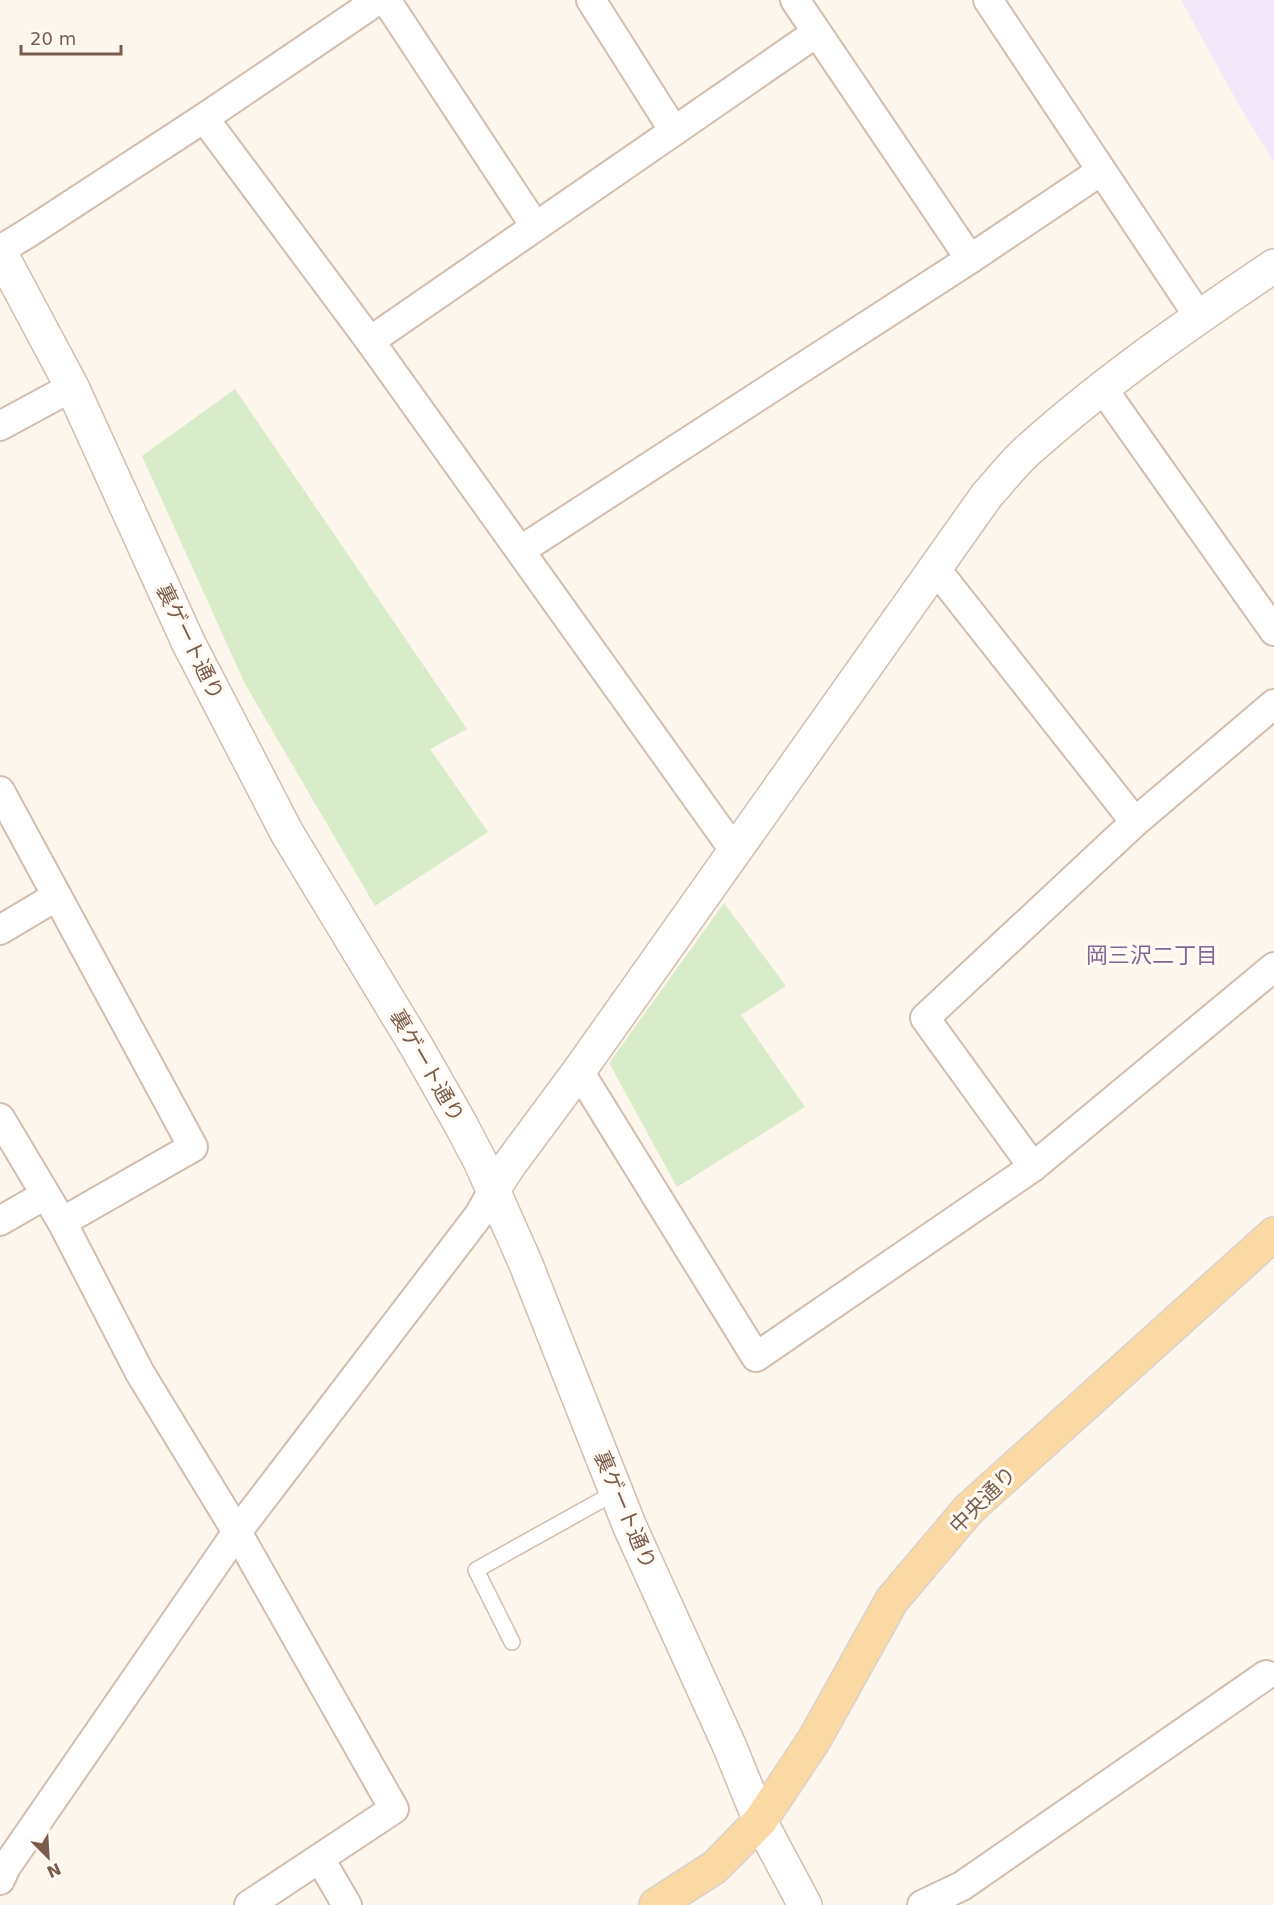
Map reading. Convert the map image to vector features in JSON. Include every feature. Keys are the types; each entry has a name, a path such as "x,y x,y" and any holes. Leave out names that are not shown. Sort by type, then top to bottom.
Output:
{"main road":[{"name":"中央通り","path":"656,1905 715,1867 760,1821 814,1740 892,1600 969,1509 1274,1234"}],"street":[{"path":"591,0 674,131"},
{"path":"795,0 970,259"},
{"path":"988,0 1199,316"},
{"path":"0,251 204,118 372,2 536,226"},
{"path":"370,341 816,33"},
{"path":"204,118 370,341 734,850"},
{"path":"521,550 970,259 1101,171"},
{"name":"裏ゲート通り","path":"0,251 72,387 189,644 287,833 460,1122 525,1262 630,1527 729,1745 760,1821 805,1905"},
{"path":"0,1880 6,1867 237,1532 472,1224 510,1164 579,1071 987,495 1032,446 1103,389 1199,316 1274,266"},
{"path":"0,426 72,387"},
{"path":"1103,389 1274,631"},
{"path":"935,568 1135,822"},
{"path":"1033,1167 925,1018 1135,822 1274,704"},
{"path":"0,791 193,1148 62,1222"},
{"path":"0,930 57,896"},
{"path":"579,1071 756,1357 1033,1167 1274,967"},
{"path":"0,1118 62,1222 140,1373 237,1532 394,1809 249,1905"},
{"path":"0,1221 45,1195"},
{"path":"922,1905 962,1886 1266,1675"},
{"path":"320,1859 347,1905"}],"lane":[{"path":"512,1642 476,1570 616,1492"}],"shaded area":[{"path":"1181,0 1274,0 1274,162 1241,109"}],"green space":[{"path":"235,389 467,729 430,749 488,832 375,906 245,684 142,456"},
{"path":"724,903 786,986 741,1015 805,1107 677,1187 609,1063"}],"district":[{"name":"岡三沢二丁目","path":"1152,955"}]}
